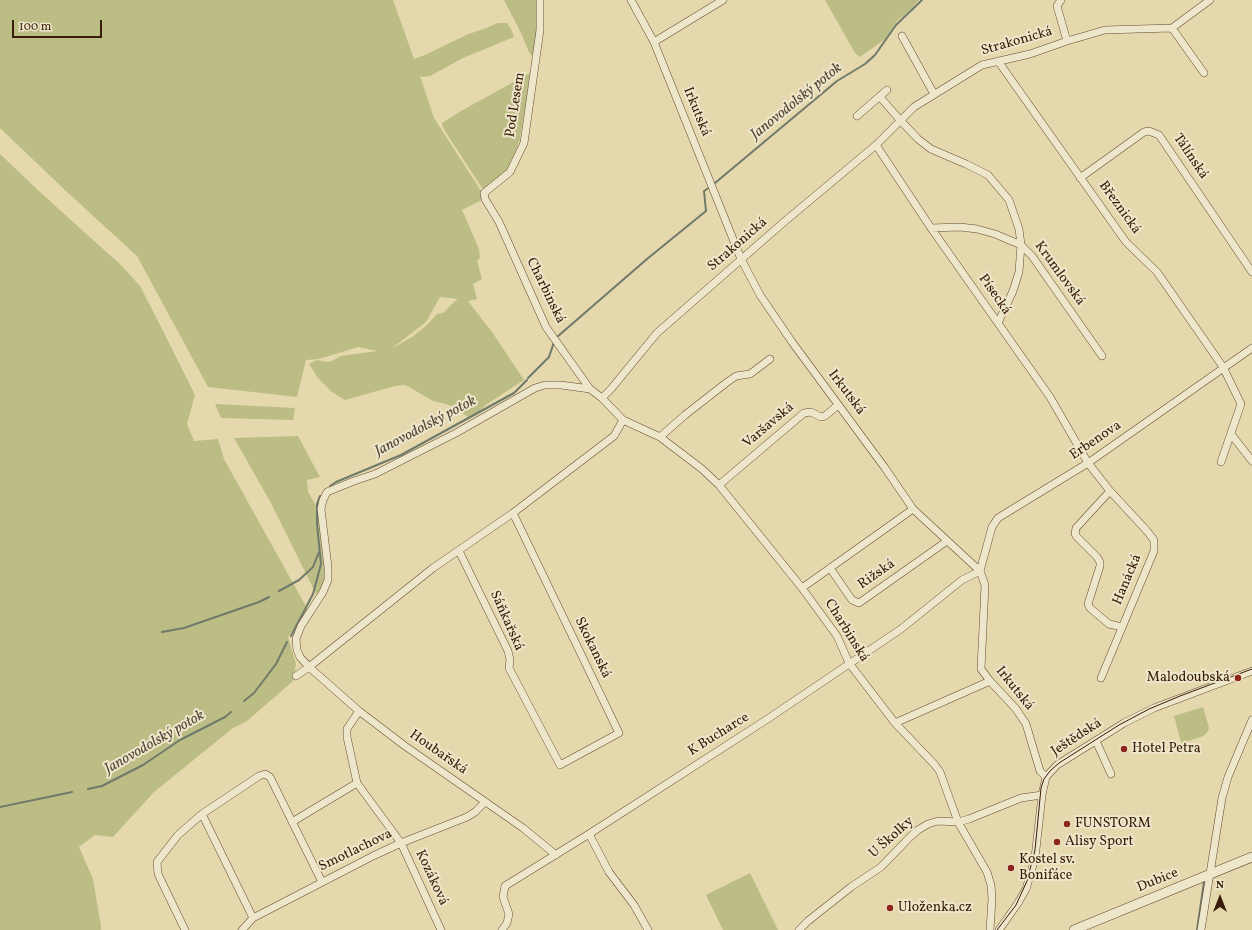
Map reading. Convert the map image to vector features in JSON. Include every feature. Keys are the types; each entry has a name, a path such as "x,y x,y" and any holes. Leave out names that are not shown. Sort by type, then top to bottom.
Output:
{"street":[{"name":"Pod Lesem","path":"485,199 484,194 486,190 510,172 524,144 540,30 540,0"},
{"name":"Irkutská","path":"631,0 654,42 741,259 764,301 792,342 885,468 912,509 980,571 985,585 982,669 990,681 1016,709 1026,724 1040,771 1046,778"},
{"path":"654,42 723,0"},
{"name":"Strakonická","path":"1061,0 1057,6 1067,41"},
{"path":"1204,73 1172,28 1210,0"},
{"name":"Strakonická","path":"602,398 658,333 741,259 876,145 914,107 934,94 982,65 1030,54 1105,30 1172,28"},
{"path":"902,36 934,94"},
{"name":"Březnická","path":"998,61 1126,242 1157,272 1223,368 1242,404 1222,462"},
{"path":"857,116 888,90"},
{"path":"880,97 918,139 931,149 988,175 1009,200 1020,229 1022,245 1019,272 1013,291 998,323"},
{"name":"Tálínská","path":"1080,178 1144,132 1149,131 1159,135 1252,272"},
{"name":"Písecká","path":"876,145 931,228 1050,397 1088,463"},
{"name":"Charbinská","path":"485,199 499,222 546,327 590,389 602,398 622,420 660,437 702,469 719,485 802,588 836,636 849,663 895,723 936,765 940,772 958,822 987,872 991,885 992,899 990,930"},
{"name":"Krumlovská","path":"931,228 960,227 977,229 995,234 1022,245 1032,256 1102,356"},
{"name":"Erbenova","path":"980,571 992,527 998,518 1088,463 1252,348"},
{"path":"660,437 726,383 736,376 750,374 770,359"},
{"name":"Houbařská","path":"556,855 522,828 405,746 359,711 309,667 300,657 297,650 296,639 301,626 323,592 328,580 328,567 321,510 323,500 327,492 375,474 450,437 535,388 545,385 561,385 590,389"},
{"name":"Varšavská","path":"719,485 804,413 811,412 821,417 825,416 838,405"},
{"path":"296,676 433,568 513,513 614,436 622,420"},
{"path":"1231,434 1252,461"},
{"name":"Hanácká","path":"1088,463 1110,491 1154,540 1154,551 1101,678"},
{"path":"1110,491 1076,528 1076,534 1100,562 1088,604 1090,608 1109,624 1122,627"},
{"path":"802,588 912,509"},
{"name":"Skokanská","path":"513,513 619,733 560,765"},
{"name":"Rižská","path":"830,568 852,600 859,603 947,541"},
{"name":"Sáňkařská","path":"459,551 508,651 510,660 509,668 560,765"},
{"name":"K Bucharce","path":"502,930 507,923 508,914 503,897 505,886 556,855 766,720 901,629 962,580 980,571"},
{"name":"Ještědská","path":"999,930 1026,889 1034,866 1042,794 1046,778 1057,765 1124,724 1154,708 1252,671"},
{"path":"895,723 990,681"},
{"name":"Kozáková","path":"359,711 347,729 347,737 357,783 401,843 441,930"},
{"path":"1201,930 1224,791 1228,777 1252,720"},
{"path":"1096,741 1111,774"},
{"path":"185,930 158,874 157,862 178,835 202,814 259,776 265,774 270,777 322,882"},
{"path":"292,822 357,783"},
{"name":"U Školky","path":"799,930 808,921 852,887 881,867 918,830 928,824 938,821 958,822 1022,798 1042,794"},
{"name":"Smotlachova","path":"242,930 253,918 373,856 401,843 467,817 475,812 485,802"},
{"path":"202,814 253,918"},
{"path":"589,834 609,872 634,905 648,930"},
{"name":"Dubice","path":"1074,930 1252,857"}],"green space":[{"path":"0,0 393,0 414,59 466,35 498,23 507,23 514,37 463,58 430,76 420,76 434,118 481,191 482,200 462,210 479,249 480,258 477,261 482,279 473,284 477,299 468,301 492,332 524,380 487,404 474,416 468,417 454,407 433,401 405,385 395,386 345,400 332,392 318,378 309,364 317,360 326,362 332,361 341,356 377,351 358,347 319,359 306,360 297,397 208,387 137,256 0,128","holes":["440,297 458,299 443,313 437,314 427,325 412,337 391,349 426,322"]},
{"path":"504,0 538,0 539,28 534,56 529,52"},
{"path":"825,0 919,0 897,21 885,39 860,57 855,53"},
{"path":"530,73 520,139 516,150 505,173 484,191 445,131 442,123"},
{"path":"0,154 122,266 140,286 195,395 187,424 194,441 218,439 224,459 308,610 288,637 296,664 293,681 247,721 233,728 154,792 113,837 95,835 79,847 93,879 101,930 0,930"},
{"path":"215,404 295,408 293,420 221,418"},
{"path":"298,436 320,477 307,480 308,492 318,509 326,576 322,589 316,594 271,503 234,438"},
{"path":"1203,707 1209,728 1207,733 1203,736 1183,743 1181,742 1174,716"},
{"path":"750,873 778,930 723,930 706,895"}],"waterway":[{"name":"Janovodolský potok","path":"715,183 837,81 865,64 875,55 896,25 922,0"},
{"name":"Janovodolský potok","path":"557,337 647,259 706,211 704,191 710,187"},
{"name":"Janovodolský potok","path":"528,378 549,357 554,342"},
{"name":"Janovodolský potok","path":"330,486 336,482 401,455 514,393 527,380"},
{"name":"Janovodolský potok","path":"291,636 313,594 321,564 317,524 317,504 320,496"},
{"path":"279,591 299,580 313,567 319,552"},
{"path":"162,632 184,628 259,602 269,597"},
{"name":"Janovodolský potok","path":"244,701 254,693 276,664 287,642"},
{"name":"Janovodolský potok","path":"88,789 102,786 143,765 180,740 225,717 231,712"},
{"name":"Janovodolský potok","path":"0,807 72,792"},
{"path":"1197,930 1204,882"}],"tram line":[{"path":"997,930 1016,905 1027,881 1035,850 1041,788 1044,779 1050,771 1059,763 1119,725 1149,709 1252,669"}],"place":[{"name":"Malodoubská","path":"1238,678"},
{"name":"Hotel Petra","path":"1124,749"},
{"name":"FUNSTORM","path":"1067,824"},
{"name":"Alisy Sport","path":"1057,842"},
{"name":"Kostel sv. Bonifáce","path":"1011,868"},
{"name":"Uloženka.cz","path":"890,908"}]}
